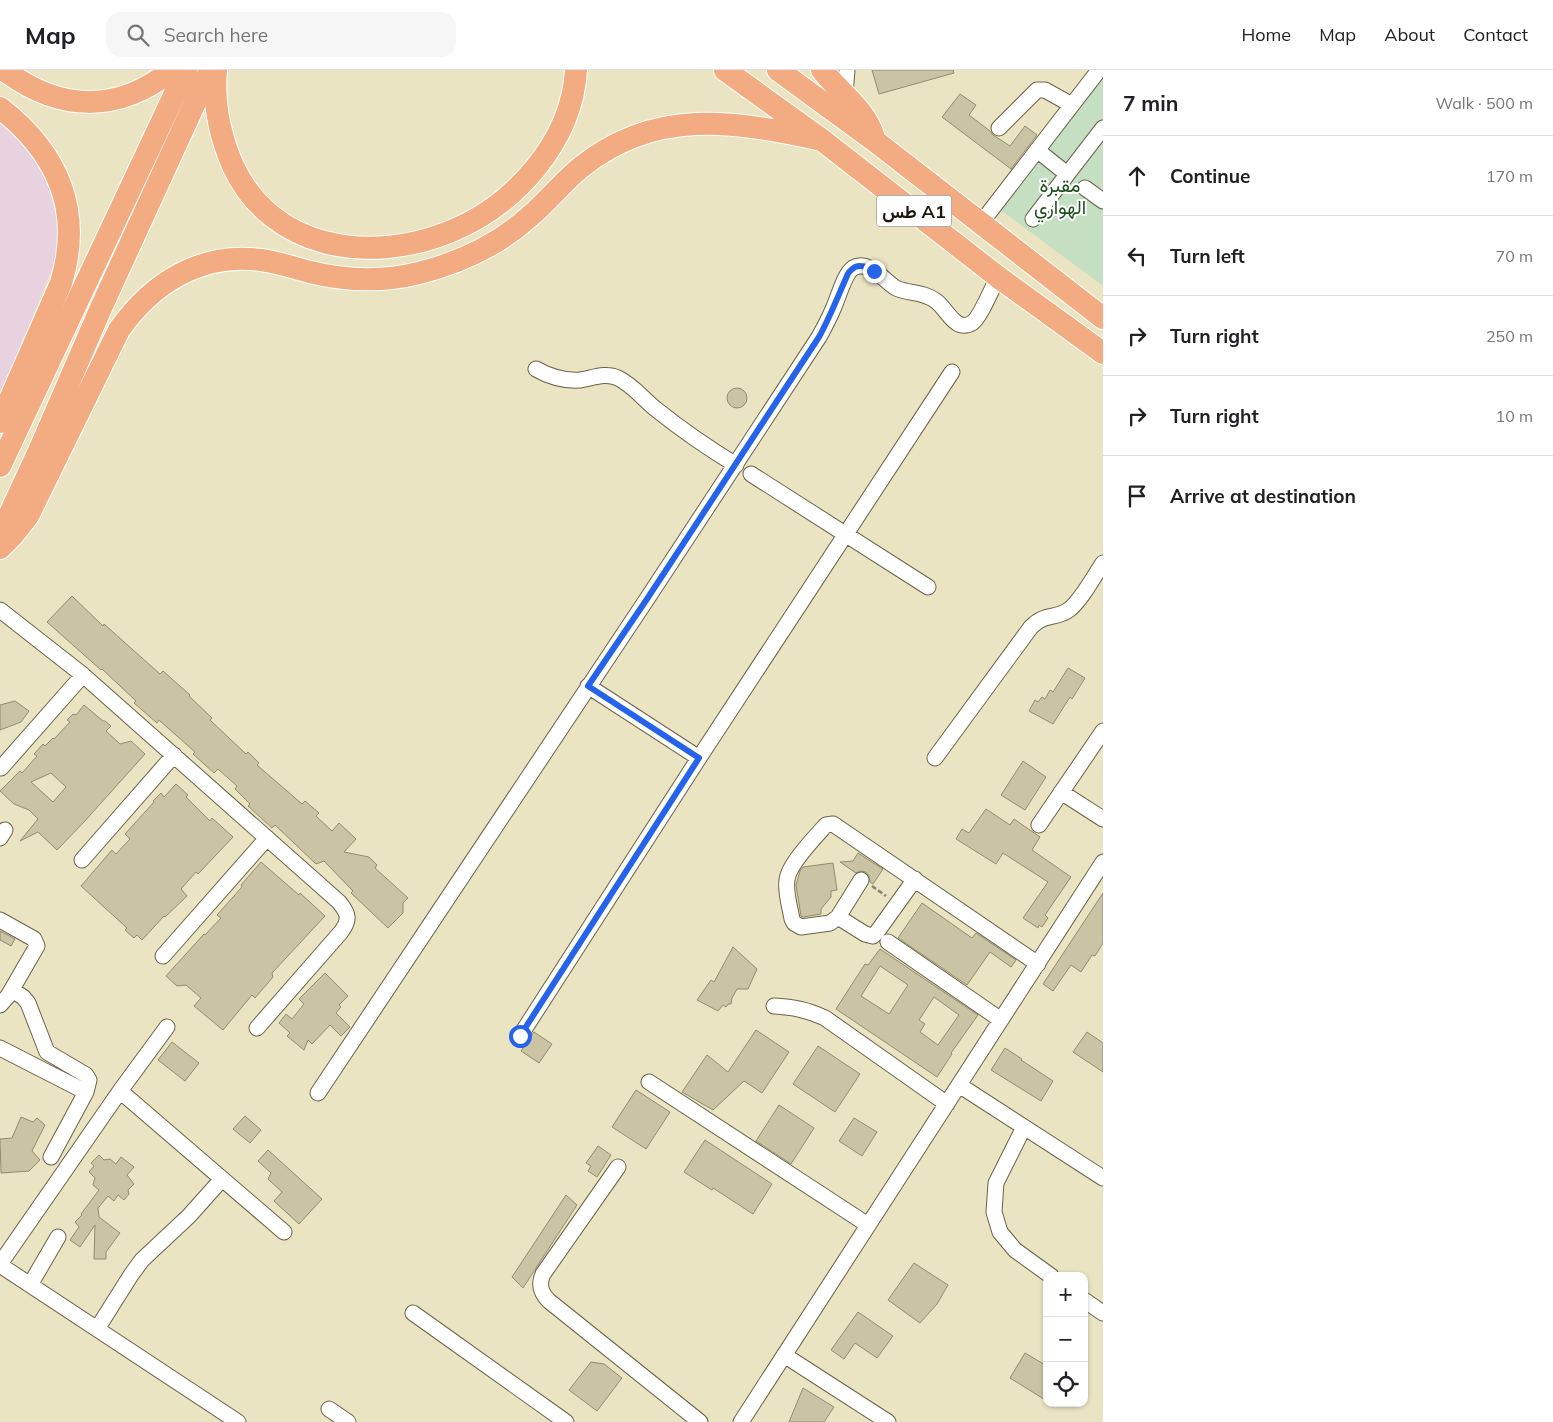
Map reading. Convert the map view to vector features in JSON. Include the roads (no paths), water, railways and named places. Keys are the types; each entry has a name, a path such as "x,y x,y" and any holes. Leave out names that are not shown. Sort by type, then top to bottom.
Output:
{"highway":[{"path":"4,70 31,88 46,94 62,99 96,102 127,95 172,70"},
{"path":"0,466 186,70"},
{"path":"0,536 101,308 210,70"},
{"path":"216,70 217,112 224,143 236,172 252,196 283,224 308,237 336,245 369,247 402,245 450,232 484,214 513,192 537,166 556,138 569,107 576,70"},
{"name":"طس A1","path":"725,70 822,140 998,277 1103,353"},
{"name":"طس A1","path":"778,70 875,141 1103,318"},
{"path":"822,70 866,118 875,141"},
{"path":"0,108 25,130 53,167 68,208 70,238 62,283 0,422"},
{"path":"0,548 28,516 119,330 128,316 145,298 177,275 208,263 242,259 274,262 309,272 348,279 383,279 417,273 467,257 497,240 527,219 566,180 594,157 643,133 678,124 718,123 764,128 822,140"}],"street":[{"path":"845,95 847,70"},
{"path":"981,223 1072,105 1095,72"},
{"path":"998,128 1037,90 1045,90 1072,105"},
{"path":"1032,219 1103,128"},
{"path":"1037,150 1067,174"},
{"path":"1085,188 1103,201"},
{"path":"318,1093 736,465 819,337 852,269 864,266 878,274 895,288 917,292 934,299 954,321 964,325 972,323 977,317 998,277"},
{"path":"536,369 556,378 567,380 589,379 606,375 620,378 681,429 736,465"},
{"path":"520,1036 699,758 952,372"},
{"path":"751,474 928,587"},
{"path":"935,758 1031,627 1043,618 1063,613 1074,605 1103,563"},
{"path":"0,610 83,675 339,902 345,910 348,918 346,926 257,1028"},
{"path":"1,768 83,675"},
{"path":"588,686 699,758"},
{"path":"1039,825 1103,731"},
{"path":"82,860 174,756"},
{"path":"1061,792 1103,819"},
{"path":"861,880 838,917 830,923 805,927 798,926 792,919 787,889 787,877 790,869 826,825 833,824 1038,964"},
{"path":"163,956 267,838"},
{"path":"741,1422 1103,862"},
{"path":"838,917 867,936 873,936 915,879"},
{"path":"0,920 32,937 37,943 36,949 12,990 0,1005"},
{"path":"888,942 1001,1020"},
{"path":"12,990 30,1006 48,1052 88,1078 89,1083 86,1092 51,1157"},
{"path":"774,1006 794,1007 825,1018 947,1104"},
{"path":"167,1027 120,1091 0,1265 238,1422"},
{"path":"0,1048 86,1092"},
{"path":"649,1082 868,1225"},
{"path":"959,1085 1103,1178"},
{"path":"120,1091 284,1232"},
{"path":"1024,1127 996,1183 994,1212 1000,1232 1015,1250 1045,1272"},
{"path":"618,1167 543,1274 541,1290 550,1301 700,1422"},
{"path":"97,1329 130,1275 142,1260 189,1216 222,1179"},
{"path":"30,1285 58,1237"},
{"path":"1088,1303 1103,1313"},
{"path":"413,1313 566,1422"},
{"path":"784,1355 888,1422"},
{"path":"329,1410 348,1422"}],"park label":[{"name":"مقبرة الهواري","path":"1060,196"}]}
